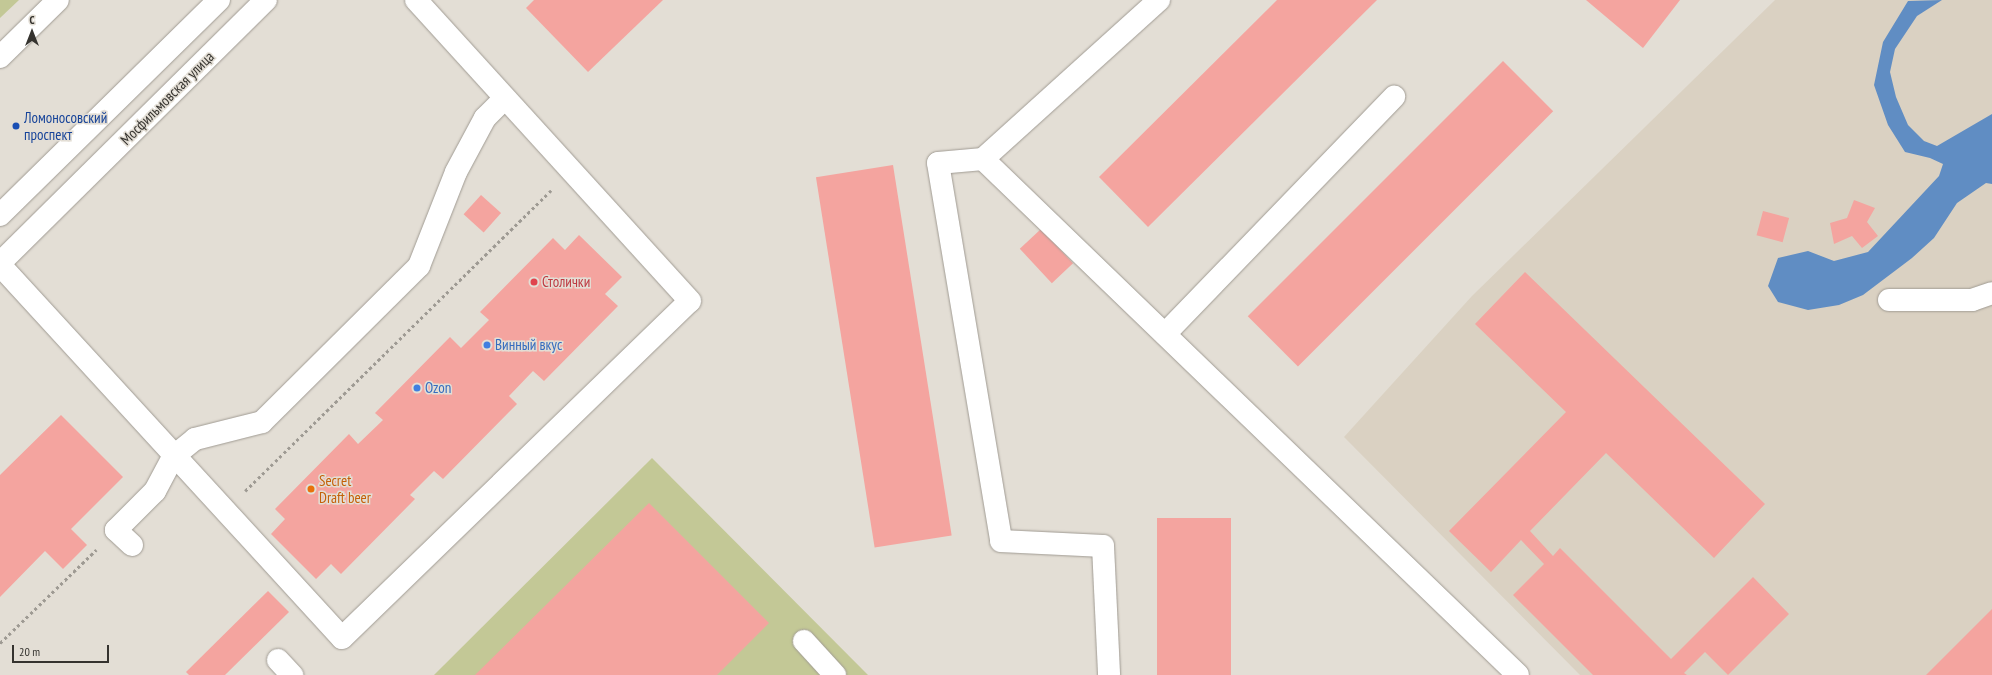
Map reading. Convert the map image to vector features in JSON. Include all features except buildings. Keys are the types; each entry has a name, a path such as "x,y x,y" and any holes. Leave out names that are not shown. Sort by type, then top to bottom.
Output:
{"main road":[{"path":"0,57 58,0"},
{"path":"0,215 219,0"},
{"name":"Мосфильмовская улица","path":"0,264 266,0"},
{"path":"0,264 342,638 690,301 416,0"},
{"path":"1109,675 1103,546 1001,541 938,163 983,159 1159,0"},
{"path":"1165,334 1394,96"},
{"path":"132,545 116,530 155,491 174,456 195,439 262,422 419,266 456,172 485,118 505,98"},
{"path":"983,159 1518,675"},
{"path":"1889,300 1972,300 1992,293"},
{"path":"804,641 835,675"}],"path":[{"path":"242,494 554,186"},
{"path":"0,643 116,530"}],"shaded area":[{"path":"1775,0 1992,0 1992,675 1580,675 1344,437 1472,296"}],"green space":[{"path":"0,0 19,0 0,18"},
{"path":"652,458 868,675 434,675"}],"water":[{"path":"1942,0 1917,16 1895,49 1890,72 1896,97 1908,125 1924,141 1937,146 1992,114 1992,184 1986,183 1957,203 1934,238 1912,258 1863,295 1839,305 1808,310 1778,302 1768,286 1778,258 1808,251 1834,261 1868,252 1939,176 1943,164 1930,158 1905,152 1888,125 1874,85 1883,42 1908,1"}],"place":[{"name":"Ломоносовский проспект","path":"16,126"},
{"name":"Столички","path":"534,282"},
{"name":"Винный вкус","path":"487,345"},
{"name":"Ozon","path":"417,388"},
{"name":"Secret Draft beer","path":"311,489"}]}
